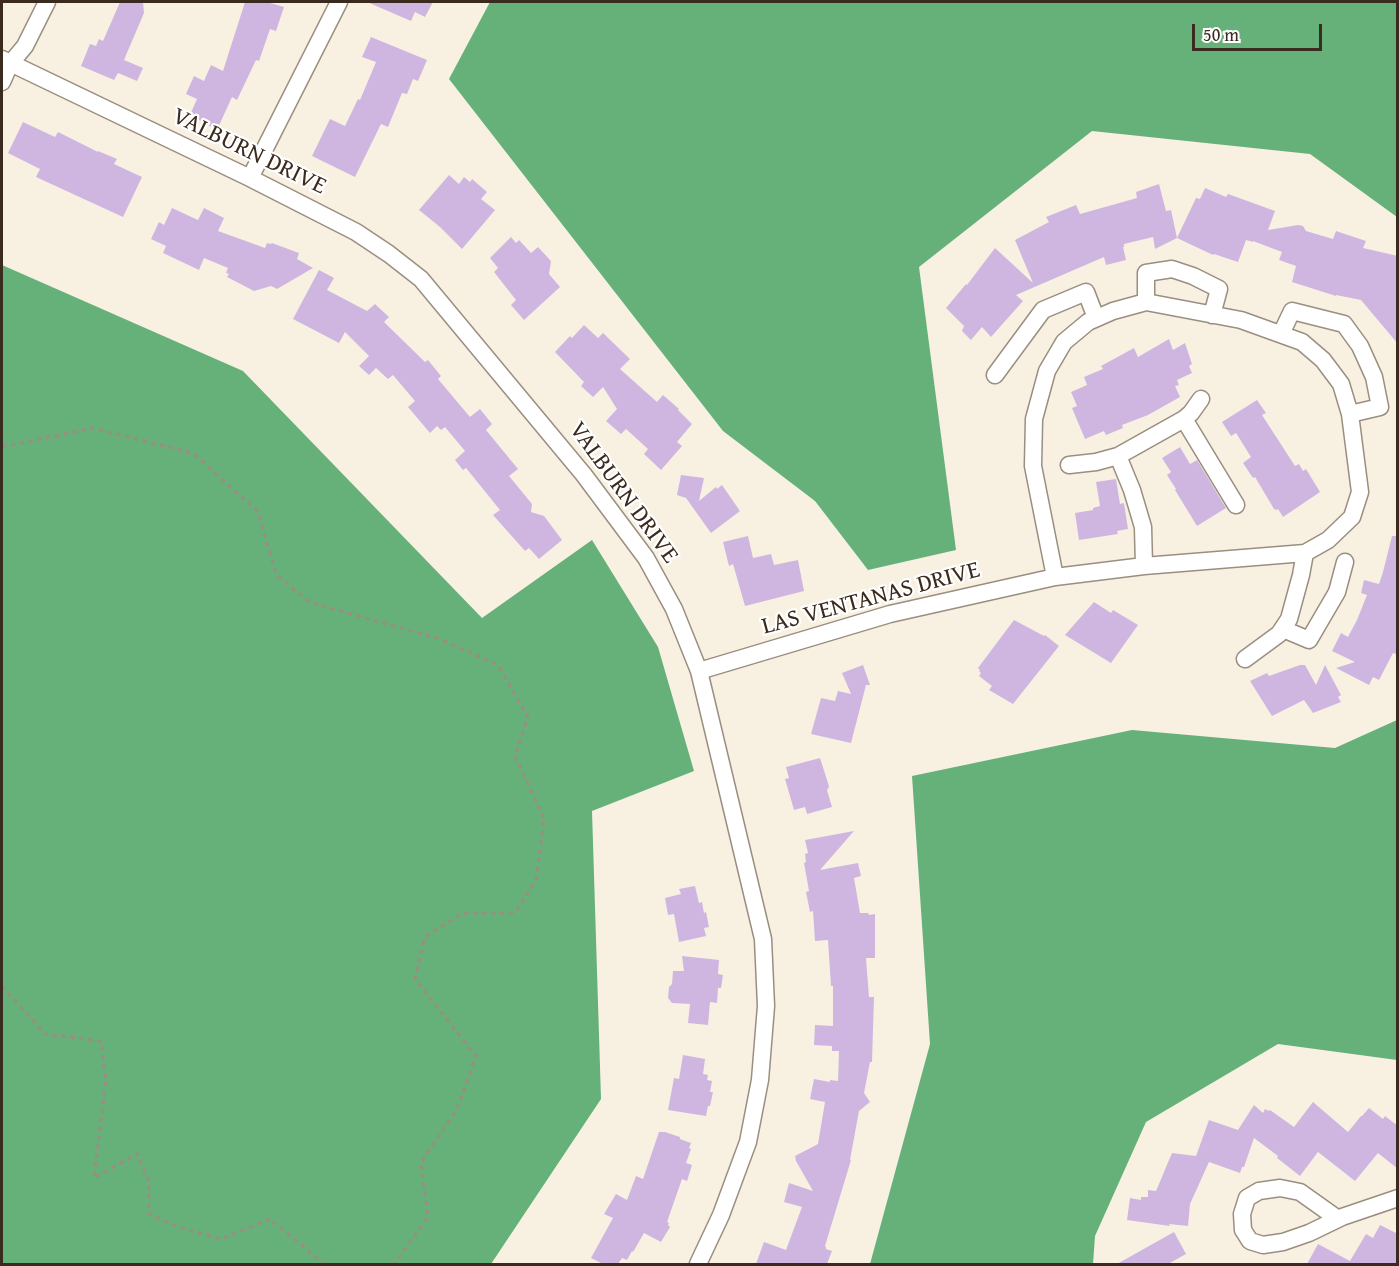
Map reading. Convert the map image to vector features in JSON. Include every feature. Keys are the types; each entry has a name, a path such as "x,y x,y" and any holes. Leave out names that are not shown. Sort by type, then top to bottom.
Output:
{"street":[{"path":"2,82 6,62 25,46 47,2"},
{"path":"250,178 339,2"},
{"name":"VALBURN DRIVE","path":"6,62 356,231 389,254 421,279 584,475 646,558 674,609 699,671 763,939 766,1006 760,1080 748,1142 721,1215 698,1264"},
{"path":"1146,302 1146,273 1172,269 1219,289 1212,315"},
{"path":"995,375 1043,310 1086,292 1096,318"},
{"name":"LAS VENTANAS DRIVE","path":"699,671 890,614 1055,577 1144,566 1305,553 1328,540 1352,517 1360,492 1350,414 1341,384 1323,360 1302,342 1241,321 1146,302 1113,311 1088,322 1064,342 1047,371 1034,418 1033,466 1055,577"},
{"path":"1281,334 1292,311 1344,324 1360,346 1374,377 1380,407 1350,414"},
{"path":"1070,465 1096,462 1118,456 1184,419 1201,399"},
{"path":"1184,419 1236,505"},
{"path":"1118,456 1132,490 1143,527 1144,566"},
{"path":"1245,659 1280,634 1289,619 1305,553"},
{"path":"1283,629 1309,640 1337,592 1345,562"},
{"path":"1338,1219 1300,1192 1280,1188 1259,1191 1247,1198 1242,1214 1243,1230 1250,1241 1263,1245 1283,1242 1309,1233 1338,1219 1398,1198"}],"path":[{"path":"2,447 92,428 193,453 258,512 276,574 309,602 440,639 498,665 528,717 515,756 544,819 536,880 515,913 463,914 425,937 415,979 476,1056 457,1109 421,1162 428,1217 392,1264"},
{"path":"2,986 45,1034 101,1041 106,1081 94,1178 137,1154 149,1182 149,1214 181,1228 221,1239 270,1219 324,1264"}],"green space":[{"path":"490,2 1397,2 1397,217 1310,154 1092,131 919,267 956,550 868,570 815,501 723,431 449,79"},
{"path":"2,265 243,371 482,618 592,540 658,647 694,771 592,811 601,1099 491,1264 2,1264"},
{"path":"1397,720 1397,1060 1278,1044 1146,1122 1095,1236 1093,1264 870,1264 930,1044 912,776 1132,730 1335,748"}],"building":[{"path":"120,2 143,2 144,13 124,60 143,68 137,81 118,73 114,80 81,66 90,44 96,46 99,39 103,41"},
{"path":"245,2 267,2 284,7 276,31 270,29 259,61 256,60 237,100 232,97 217,130 190,115 197,99 186,94 194,76 204,81 211,65 223,71"},
{"path":"367,2 433,2 425,17 415,12 411,21"},
{"path":"371,37 427,60 418,81 413,79 407,94 402,93 388,127 381,124 355,177 312,156 330,119 345,126 358,99 360,100 376,62 362,57"},
{"path":"23,122 55,137 58,132 117,159 114,164 142,177 123,217 36,177 40,169 8,153"},
{"path":"449,175 459,184 464,177 470,182 472,179 487,192 481,199 495,210 462,249 419,210"},
{"path":"1159,184 1166,211 1171,210 1177,238 1155,249 1153,237 1124,244 1126,260 1106,265 1104,257 1016,295 1023,301 991,337 982,327 971,340 962,331 964,326 946,308 995,248 1033,283 1015,240 1049,222 1046,217 1076,205 1080,214 1137,198 1136,192"},
{"path":"1205,188 1226,197 1228,194 1275,211 1268,230 1298,225 1303,226 1306,231 1333,239 1336,231 1366,241 1363,248 1398,256 1398,344 1361,300 1336,296 1292,282 1296,266 1279,260 1282,252 1246,240 1238,262 1213,255 1177,238 1196,198 1200,199"},
{"path":"172,208 198,220 204,208 224,218 218,231 265,248 267,243 272,243 299,253 297,259 313,268 277,289 271,286 254,291 227,277 228,268 204,258 199,270 163,253 166,246 151,239 159,222 164,225"},
{"path":"511,237 516,243 519,240 531,253 538,247 551,261 549,274 560,287 524,320 511,305 516,300 494,272 498,268 490,258"},
{"path":"319,270 334,278 327,290 367,311 375,304 389,317 384,322 425,362 428,360 441,376 438,379 470,417 480,409 492,424 486,430 518,469 509,476 532,504 531,512 544,516 562,540 539,559 529,548 525,551 493,515 500,510 466,468 463,470 455,460 465,451 445,427 441,430 437,426 430,433 408,407 415,401 393,375 388,379 376,368 369,375 359,366 369,356 345,332 339,343 293,319"},
{"path":"584,325 598,338 603,333 630,359 620,369 657,402 663,395 692,424 677,442 682,446 661,470 644,454 648,449 626,429 621,434 606,421 617,409 603,387 593,397 581,386 584,382 555,352"},
{"path":"1169,339 1173,350 1185,343 1192,364 1189,366 1192,373 1177,380 1179,385 1175,386 1180,397 1148,415 1122,425 1123,428 1106,435 1104,431 1085,439 1072,408 1077,406 1071,392 1087,385 1084,377 1103,369 1101,366 1134,348 1138,357"},
{"path":"1257,400 1266,413 1262,415 1295,466 1299,464 1303,471 1306,469 1320,492 1283,517 1278,509 1274,509 1255,477 1253,478 1243,463 1251,457 1236,433 1231,436 1222,422"},
{"path":"1180,447 1190,464 1197,460 1226,508 1197,526 1167,475 1171,472 1162,458"},
{"path":"681,475 704,478 699,501 722,485 740,511 711,533 686,498 677,495"},
{"path":"1116,479 1120,504 1124,503 1128,529 1117,531 1118,534 1079,540 1075,513 1093,510 1100,506 1096,482"},
{"path":"748,536 753,558 771,554 774,565 798,560 804,591 745,606 733,564 729,566 723,542"},
{"path":"1392,536 1398,536 1398,655 1393,653 1379,680 1373,677 1369,685 1336,668 1355,662 1332,651 1341,633 1348,637 1357,620 1367,595 1361,593 1364,580 1379,584"},
{"path":"1094,602 1111,613 1113,610 1138,625 1111,663 1065,635"},
{"path":"1014,620 1045,635 1059,646 1013,704 989,690 992,686 979,676 981,673 978,668"},
{"path":"863,665 870,685 866,685 851,743 811,734 821,698 835,701 838,691 851,694 842,673"},
{"path":"1305,665 1316,685 1325,665 1341,695 1338,697 1341,702 1313,713 1304,700 1272,716 1250,681 1267,673 1269,676"},
{"path":"820,758 829,787 827,790 832,807 807,814 805,807 794,810 785,779 789,778 786,767"},
{"path":"854,831 820,870 858,863 861,876 854,878 860,913 875,914 875,958 866,958 869,997 874,997 872,1062 870,1062 864,1093 870,1102 859,1111 851,1160 825,1246 826,1249 832,1251 827,1264 756,1264 764,1242 786,1250 802,1207 784,1202 789,1183 813,1191 795,1156 818,1144 825,1102 810,1099 814,1079 838,1081 839,1051 832,1051 832,1046 814,1045 815,1025 833,1026 833,986 831,986 828,940 815,941 813,911 810,912 806,892 809,891 804,863 806,862 805,854 808,853 805,840"},
{"path":"695,886 699,903 702,902 704,913 706,912 709,927 704,928 706,936 679,942 674,914 668,915 665,898 681,894 679,889"},
{"path":"682,956 719,960 718,974 723,975 721,988 718,988 717,1003 710,1002 708,1025 688,1023 690,1004 672,1003 668,998 673,971 684,971"},
{"path":"683,1055 705,1059 703,1074 708,1075 707,1080 712,1081 710,1092 713,1092 706,1116 668,1110 674,1078 679,1079"},
{"path":"1313,1102 1348,1132 1369,1108 1383,1119 1385,1116 1398,1126 1398,1169 1378,1153 1355,1181 1318,1152 1300,1176 1254,1138 1240,1173 1209,1162 1190,1204 1188,1226 1127,1220 1130,1198 1141,1200 1141,1197 1148,1197 1148,1190 1156,1191 1172,1153 1196,1156 1209,1120 1238,1130 1254,1105 1263,1113 1265,1109 1270,1110 1294,1127"},
{"path":"659,1132 680,1137 691,1143 686,1163 692,1165 687,1181 682,1179 667,1222 670,1227 661,1242 644,1233 627,1260 622,1258 618,1264 603,1264 591,1258 613,1218 604,1214 616,1194 627,1200 636,1176 643,1179"},
{"path":"1380,1225 1398,1234 1398,1264 1307,1264 1318,1244 1350,1261 1366,1234 1373,1238"},
{"path":"1174,1232 1186,1254 1168,1264 1117,1264"}]}
